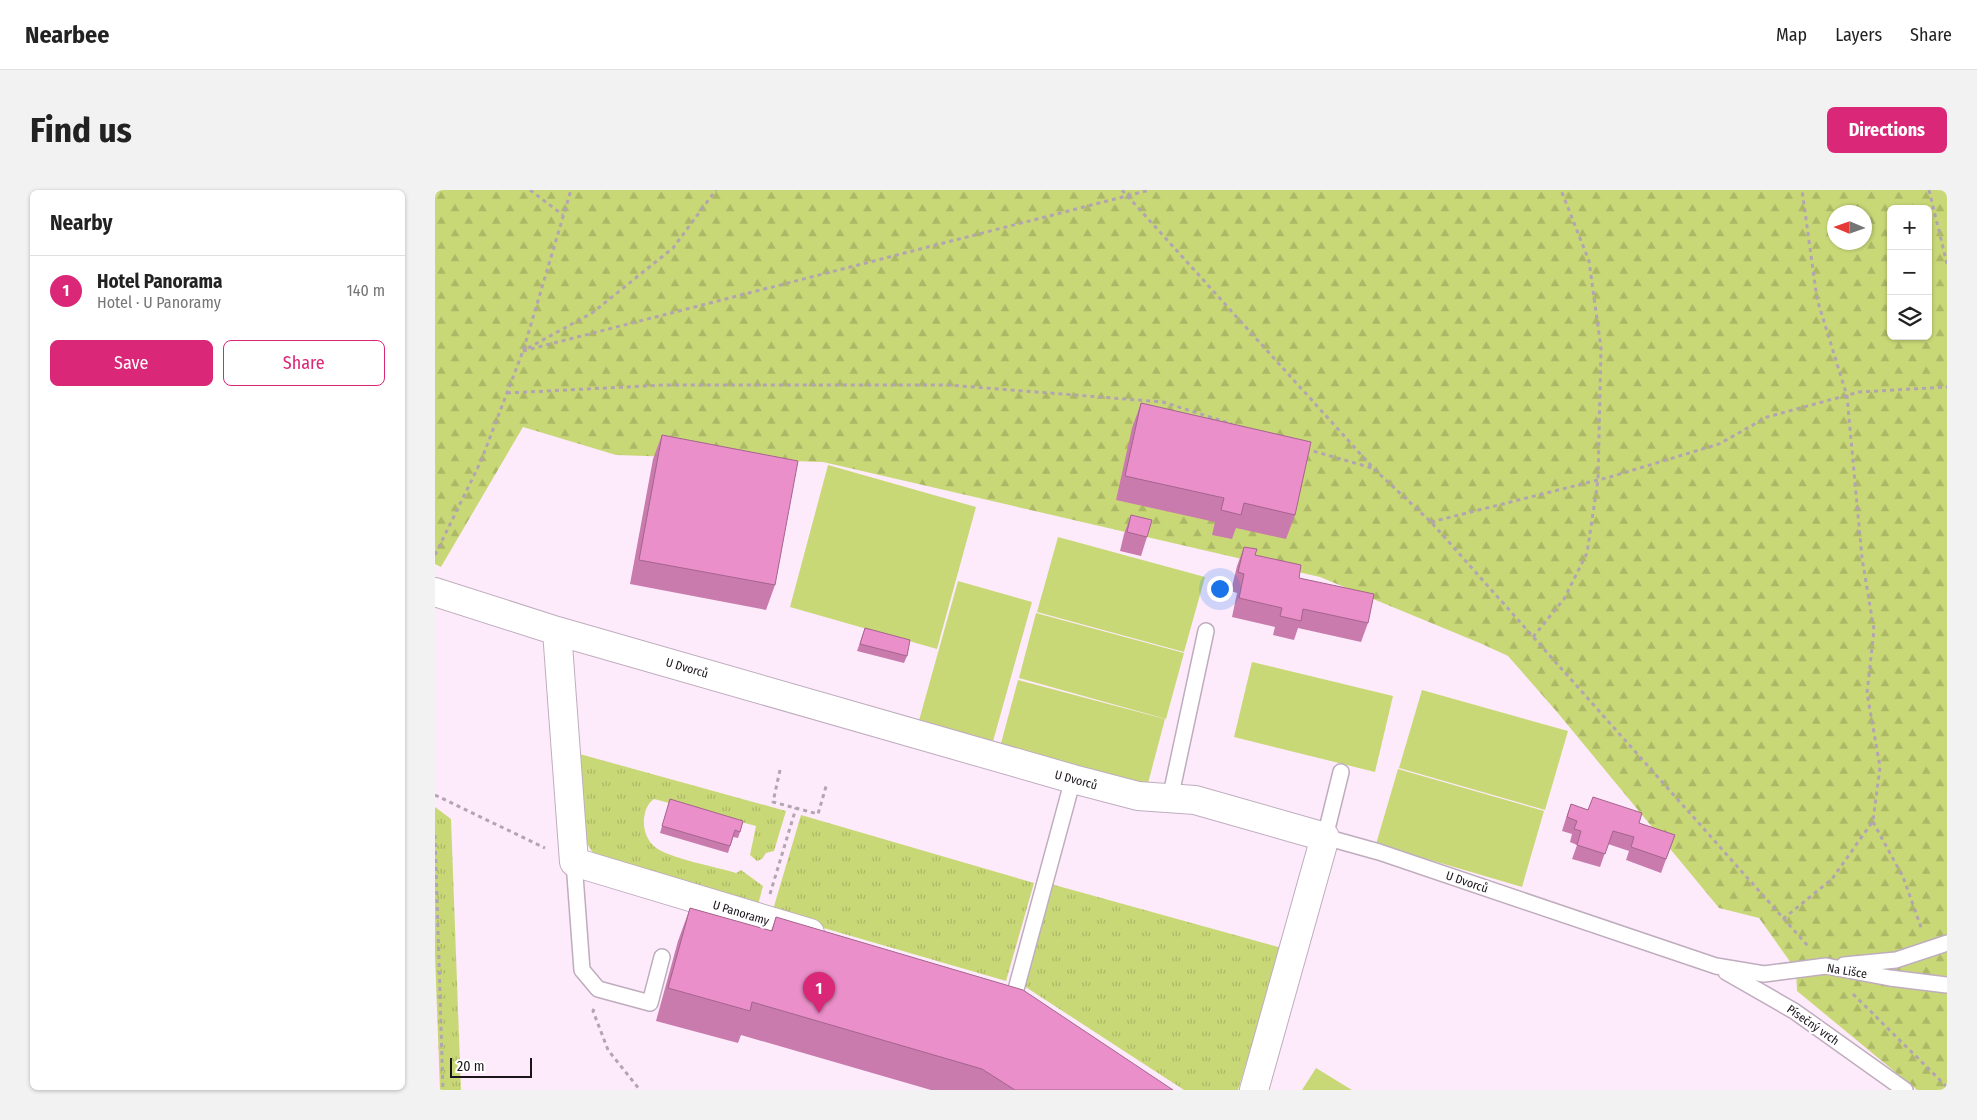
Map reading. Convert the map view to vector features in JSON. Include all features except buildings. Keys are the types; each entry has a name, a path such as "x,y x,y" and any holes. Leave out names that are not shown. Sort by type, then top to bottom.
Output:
{"street":[{"name":"U Dvorců","path":"435,592 557,631 1073,779 1138,796 1195,800 1325,837"},
{"path":"557,631 574,862"},
{"path":"1254,1090 1325,837"},
{"name":"U Panoramy","path":"574,862 829,939"},
{"path":"989,985 1015,992 1039,1008"}],"lane":[{"path":"1170,799 1206,631"},
{"path":"1325,837 1341,772"},
{"path":"1015,992 1073,779"},
{"name":"U Dvorců","path":"1325,837 1379,852 1717,966"},
{"path":"574,862 582,970 598,988 650,1003 662,957"},
{"path":"1825,966 1896,960 1947,943"},
{"name":"Na Lišce","path":"1717,966 1764,974 1825,966 1947,986"},
{"name":"Písečný vrch","path":"1717,966 1794,1011 1905,1090"}],"path":[{"path":"529,190 563,216"},
{"path":"435,555 481,461 523,351 571,190"},
{"path":"523,351 592,313 673,248 716,190"},
{"path":"1122,190 1374,469 1431,522 1825,966 1947,1087"},
{"path":"523,351 1150,190"},
{"path":"1533,637 1564,599 1587,553 1599,480 1601,348 1589,261 1561,190"},
{"path":"1783,919 1832,878 1873,822 1880,767 1867,693 1874,630 1863,558 1847,396 1817,299 1802,190"},
{"path":"1929,190 1947,264"},
{"path":"507,393 665,385 948,385 1163,402 1236,426"},
{"path":"1431,522 1599,480 1719,444 1767,417 1859,392 1947,387"},
{"path":"1300,447 1374,469"},
{"path":"780,770 773,802 818,814 827,784"},
{"path":"435,795 574,862"},
{"path":"769,895 796,808"},
{"path":"1873,822 1903,878 1929,949"},
{"path":"435,835 443,1090"},
{"path":"598,988 593,1011 608,1050 640,1090"}],"green space":[{"path":"435,190 1947,190 1947,1090 1917,1090 1797,991 1796,970 1759,918 1719,908 1557,712 1508,656 1320,577 823,462 616,455 523,427 441,567 435,564"},
{"path":"828,465 976,507 937,649 790,607"},
{"path":"1058,537 1205,577 1184,652 1037,612"},
{"path":"958,581 1032,602 992,745 918,724"},
{"path":"1036,613 1184,653 1166,719 1019,678"},
{"path":"1252,662 1393,696 1375,772 1234,737"},
{"path":"1018,680 1165,719 1147,787 1000,747"},
{"path":"1422,690 1568,731 1545,810 1399,768"},
{"path":"576,753 786,811 774,851 766,853 762,859 757,861 750,855 756,826 654,799 646,810 644,819 645,831 650,842 655,847 670,855 693,862 736,873 741,870 763,886 757,909 596,858 586,842"},
{"path":"1398,769 1544,811 1522,887 1376,844"},
{"path":"435,807 451,819 461,1090 440,1090 435,956"},
{"path":"801,815 1034,883 1006,981 772,913"},
{"path":"1051,884 1282,948 1238,1090 1184,1090 1024,986"},
{"path":"1316,1068 1352,1090 1302,1090"}],"place":[{"name":"Hotel Panorama","path":"819,1013"}]}
